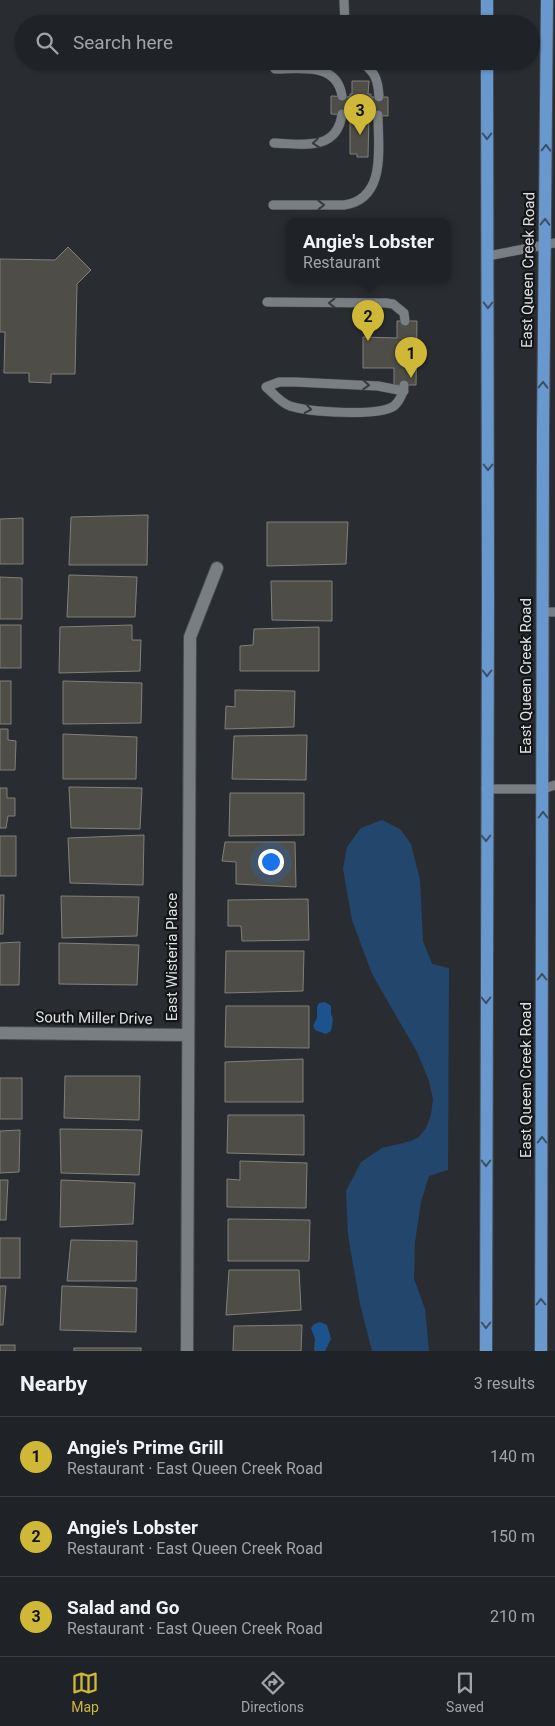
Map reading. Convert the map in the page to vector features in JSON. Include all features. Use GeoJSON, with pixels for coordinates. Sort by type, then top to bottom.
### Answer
{"type":"FeatureCollection","features":[{"type":"Feature","properties":{"kind":"main road"},"geometry":{"type":"LineString","coordinates":[[487,0],[487,15]]}},
{"type":"Feature","properties":{"kind":"main road","name":"East Queen Creek Road"},"geometry":{"type":"LineString","coordinates":[[541,1351],[551,789],[542,612],[550,243],[547,0]]}},
{"type":"Feature","properties":{"kind":"main road"},"geometry":{"type":"LineString","coordinates":[[486,1351],[487,70]]}},
{"type":"Feature","properties":{"kind":"street","name":"East Wisteria Place"},"geometry":{"type":"LineString","coordinates":[[187,1351],[190,637],[217,568]]}},
{"type":"Feature","properties":{"kind":"street","name":"South Miller Drive"},"geometry":{"type":"LineString","coordinates":[[0,1033],[188,1035]]}},
{"type":"Feature","properties":{"kind":"lane"},"geometry":{"type":"LineString","coordinates":[[344,1],[344,15]]}},
{"type":"Feature","properties":{"kind":"lane"},"geometry":{"type":"LineString","coordinates":[[316,70],[326,72],[333,77],[338,83],[342,96]]}},
{"type":"Feature","properties":{"kind":"lane"},"geometry":{"type":"LineString","coordinates":[[371,70],[377,78],[379,97]]}},
{"type":"Feature","properties":{"kind":"lane"},"geometry":{"type":"LineString","coordinates":[[274,144],[323,143],[335,134],[342,114]]}},
{"type":"Feature","properties":{"kind":"lane"},"geometry":{"type":"LineString","coordinates":[[273,205],[344,205],[353,204],[361,199],[374,184],[377,175],[378,115]]}},
{"type":"Feature","properties":{"kind":"lane"},"geometry":{"type":"LineString","coordinates":[[488,256],[550,243]]}},
{"type":"Feature","properties":{"kind":"lane"},"geometry":{"type":"LineString","coordinates":[[267,302],[386,303],[393,304],[404,314],[405,321]]}},
{"type":"Feature","properties":{"kind":"lane"},"geometry":{"type":"LineString","coordinates":[[279,382],[296,382],[404,388],[395,405],[378,412],[322,412],[289,406],[266,387],[279,382]]}},
{"type":"Feature","properties":{"kind":"lane"},"geometry":{"type":"LineString","coordinates":[[542,612],[555,612]]}},
{"type":"Feature","properties":{"kind":"lane"},"geometry":{"type":"LineString","coordinates":[[486,789],[551,789]]}},
{"type":"Feature","properties":{"kind":"shaded area"},"geometry":{"type":"Polygon","coordinates":[[[382,820],[400,829],[411,844],[420,880],[423,941],[432,964],[449,968],[448,1170],[429,1176],[421,1202],[415,1242],[414,1279],[425,1309],[429,1351],[372,1351],[360,1304],[348,1235],[346,1191],[361,1162],[382,1148],[411,1141],[419,1137],[426,1128],[431,1115],[433,1099],[429,1081],[417,1052],[372,974],[352,920],[343,869],[347,847],[361,828],[382,820]]]}},
{"type":"Feature","properties":{"kind":"shaded area"},"geometry":{"type":"Polygon","coordinates":[[[325,1002],[331,1006],[333,1019],[331,1031],[326,1034],[315,1030],[313,1026],[317,1018],[319,1003],[325,1002]]]}},
{"type":"Feature","properties":{"kind":"shaded area"},"geometry":{"type":"Polygon","coordinates":[[[320,1322],[327,1325],[331,1339],[325,1351],[315,1351],[315,1339],[311,1328],[314,1324],[320,1322]]]}},
{"type":"Feature","properties":{"kind":"building"},"geometry":{"type":"Polygon","coordinates":[[[352,81],[369,81],[368,94],[371,94],[371,97],[388,97],[388,116],[369,115],[368,157],[357,157],[357,154],[350,154],[350,115],[331,114],[331,96],[350,97],[350,94],[352,94],[352,81]]]}},
{"type":"Feature","properties":{"kind":"building"},"geometry":{"type":"Polygon","coordinates":[[[68,247],[91,270],[77,284],[75,374],[51,374],[51,383],[29,382],[29,373],[4,373],[5,332],[0,332],[0,259],[55,260],[68,247]]]}},
{"type":"Feature","properties":{"kind":"building"},"geometry":{"type":"Polygon","coordinates":[[[397,321],[417,321],[416,385],[394,385],[394,368],[363,368],[363,337],[397,338],[397,321]]]}},
{"type":"Feature","properties":{"kind":"building"},"geometry":{"type":"Polygon","coordinates":[[[148,515],[147,565],[69,565],[71,517],[148,515]]]}},
{"type":"Feature","properties":{"kind":"building"},"geometry":{"type":"Polygon","coordinates":[[[23,518],[23,564],[0,564],[0,519],[23,518]]]}},
{"type":"Feature","properties":{"kind":"building"},"geometry":{"type":"Polygon","coordinates":[[[267,522],[348,522],[346,564],[267,566],[267,522]]]}},
{"type":"Feature","properties":{"kind":"building"},"geometry":{"type":"Polygon","coordinates":[[[69,575],[137,577],[135,617],[67,617],[69,575]]]}},
{"type":"Feature","properties":{"kind":"building"},"geometry":{"type":"Polygon","coordinates":[[[0,577],[22,578],[22,619],[0,619],[0,577]]]}},
{"type":"Feature","properties":{"kind":"building"},"geometry":{"type":"Polygon","coordinates":[[[271,581],[332,581],[332,621],[272,620],[271,581]]]}},
{"type":"Feature","properties":{"kind":"building"},"geometry":{"type":"Polygon","coordinates":[[[0,625],[21,625],[21,668],[0,668],[0,625]]]}},
{"type":"Feature","properties":{"kind":"building"},"geometry":{"type":"Polygon","coordinates":[[[132,625],[132,640],[141,640],[140,671],[59,673],[60,627],[132,625]]]}},
{"type":"Feature","properties":{"kind":"building"},"geometry":{"type":"Polygon","coordinates":[[[319,627],[319,671],[240,671],[240,646],[253,645],[254,629],[319,627]]]}},
{"type":"Feature","properties":{"kind":"building"},"geometry":{"type":"Polygon","coordinates":[[[0,681],[11,681],[11,724],[0,724],[0,681]]]}},
{"type":"Feature","properties":{"kind":"building"},"geometry":{"type":"Polygon","coordinates":[[[63,681],[142,683],[141,723],[63,724],[63,681]]]}},
{"type":"Feature","properties":{"kind":"building"},"geometry":{"type":"Polygon","coordinates":[[[235,690],[295,691],[294,727],[225,729],[226,706],[235,707],[235,690]]]}},
{"type":"Feature","properties":{"kind":"building"},"geometry":{"type":"Polygon","coordinates":[[[0,729],[8,729],[8,740],[16,741],[15,770],[0,770],[0,729]]]}},
{"type":"Feature","properties":{"kind":"building"},"geometry":{"type":"Polygon","coordinates":[[[63,734],[137,737],[136,779],[63,779],[63,734]]]}},
{"type":"Feature","properties":{"kind":"building"},"geometry":{"type":"Polygon","coordinates":[[[307,735],[306,780],[232,779],[234,736],[307,735]]]}},
{"type":"Feature","properties":{"kind":"building"},"geometry":{"type":"Polygon","coordinates":[[[69,787],[142,788],[140,829],[71,828],[69,787]]]}},
{"type":"Feature","properties":{"kind":"building"},"geometry":{"type":"Polygon","coordinates":[[[0,788],[7,788],[7,798],[15,798],[15,816],[8,816],[6,828],[0,828],[0,788]]]}},
{"type":"Feature","properties":{"kind":"building"},"geometry":{"type":"Polygon","coordinates":[[[230,793],[304,793],[304,835],[229,836],[230,793]]]}},
{"type":"Feature","properties":{"kind":"building"},"geometry":{"type":"Polygon","coordinates":[[[144,835],[143,885],[70,883],[68,838],[144,835]]]}},
{"type":"Feature","properties":{"kind":"building"},"geometry":{"type":"Polygon","coordinates":[[[0,836],[16,836],[16,876],[0,876],[0,836]]]}},
{"type":"Feature","properties":{"kind":"building"},"geometry":{"type":"Polygon","coordinates":[[[225,842],[295,842],[296,887],[236,884],[236,862],[222,861],[225,842]]]}},
{"type":"Feature","properties":{"kind":"building"},"geometry":{"type":"Polygon","coordinates":[[[0,895],[4,895],[3,934],[0,934],[0,895]]]}},
{"type":"Feature","properties":{"kind":"building"},"geometry":{"type":"Polygon","coordinates":[[[61,896],[139,897],[137,936],[62,938],[61,896]]]}},
{"type":"Feature","properties":{"kind":"building"},"geometry":{"type":"Polygon","coordinates":[[[308,899],[309,940],[242,941],[241,926],[228,926],[228,900],[308,899]]]}},
{"type":"Feature","properties":{"kind":"building"},"geometry":{"type":"Polygon","coordinates":[[[20,942],[19,985],[0,985],[0,943],[20,942]]]}},
{"type":"Feature","properties":{"kind":"building"},"geometry":{"type":"Polygon","coordinates":[[[59,943],[139,945],[137,985],[59,984],[59,943]]]}},
{"type":"Feature","properties":{"kind":"building"},"geometry":{"type":"Polygon","coordinates":[[[226,951],[304,951],[303,991],[225,993],[226,951]]]}},
{"type":"Feature","properties":{"kind":"building"},"geometry":{"type":"Polygon","coordinates":[[[226,1006],[309,1006],[309,1048],[225,1047],[226,1006]]]}},
{"type":"Feature","properties":{"kind":"building"},"geometry":{"type":"Polygon","coordinates":[[[303,1059],[303,1102],[225,1102],[225,1062],[303,1059]]]}},
{"type":"Feature","properties":{"kind":"building"},"geometry":{"type":"Polygon","coordinates":[[[65,1076],[140,1076],[139,1120],[64,1118],[65,1076]]]}},
{"type":"Feature","properties":{"kind":"building"},"geometry":{"type":"Polygon","coordinates":[[[0,1078],[22,1078],[22,1119],[0,1119],[0,1078]]]}},
{"type":"Feature","properties":{"kind":"building"},"geometry":{"type":"Polygon","coordinates":[[[228,1115],[304,1115],[304,1155],[227,1153],[228,1115]]]}},
{"type":"Feature","properties":{"kind":"building"},"geometry":{"type":"Polygon","coordinates":[[[60,1129],[142,1130],[139,1175],[61,1173],[60,1129]]]}},
{"type":"Feature","properties":{"kind":"building"},"geometry":{"type":"Polygon","coordinates":[[[20,1130],[19,1172],[0,1173],[0,1131],[20,1130]]]}},
{"type":"Feature","properties":{"kind":"building"},"geometry":{"type":"Polygon","coordinates":[[[240,1161],[307,1163],[306,1208],[227,1207],[227,1179],[240,1180],[240,1161]]]}},
{"type":"Feature","properties":{"kind":"building"},"geometry":{"type":"Polygon","coordinates":[[[0,1180],[8,1180],[6,1220],[0,1220],[0,1180]]]}},
{"type":"Feature","properties":{"kind":"building"},"geometry":{"type":"Polygon","coordinates":[[[61,1180],[135,1183],[133,1224],[60,1227],[61,1180]]]}},
{"type":"Feature","properties":{"kind":"building"},"geometry":{"type":"Polygon","coordinates":[[[228,1219],[310,1220],[309,1261],[228,1261],[228,1219]]]}},
{"type":"Feature","properties":{"kind":"building"},"geometry":{"type":"Polygon","coordinates":[[[0,1238],[20,1238],[20,1278],[0,1278],[0,1238]]]}},
{"type":"Feature","properties":{"kind":"building"},"geometry":{"type":"Polygon","coordinates":[[[71,1240],[137,1241],[136,1281],[67,1281],[71,1240]]]}},
{"type":"Feature","properties":{"kind":"building"},"geometry":{"type":"Polygon","coordinates":[[[229,1270],[299,1270],[301,1310],[226,1315],[229,1270]]]}},
{"type":"Feature","properties":{"kind":"building"},"geometry":{"type":"Polygon","coordinates":[[[0,1286],[6,1286],[3,1325],[0,1325],[0,1286]]]}},
{"type":"Feature","properties":{"kind":"building"},"geometry":{"type":"Polygon","coordinates":[[[62,1286],[137,1288],[136,1332],[60,1330],[62,1286]]]}},
{"type":"Feature","properties":{"kind":"building"},"geometry":{"type":"Polygon","coordinates":[[[302,1325],[301,1351],[233,1351],[234,1326],[302,1325]]]}},
{"type":"Feature","properties":{"kind":"building"},"geometry":{"type":"Polygon","coordinates":[[[0,1345],[15,1345],[15,1351],[0,1351],[0,1345]]]}},
{"type":"Feature","properties":{"kind":"building"},"geometry":{"type":"Polygon","coordinates":[[[74,1348],[141,1348],[141,1351],[74,1351],[74,1348]]]}},
{"type":"Feature","properties":{"kind":"place","name":"Salad and Go"},"geometry":{"type":"Point","coordinates":[360,135]}},
{"type":"Feature","properties":{"kind":"place","name":"Angie's Lobster"},"geometry":{"type":"Point","coordinates":[368,341]}},
{"type":"Feature","properties":{"kind":"place","name":"Angie's Prime Grill"},"geometry":{"type":"Point","coordinates":[411,378]}}]}
